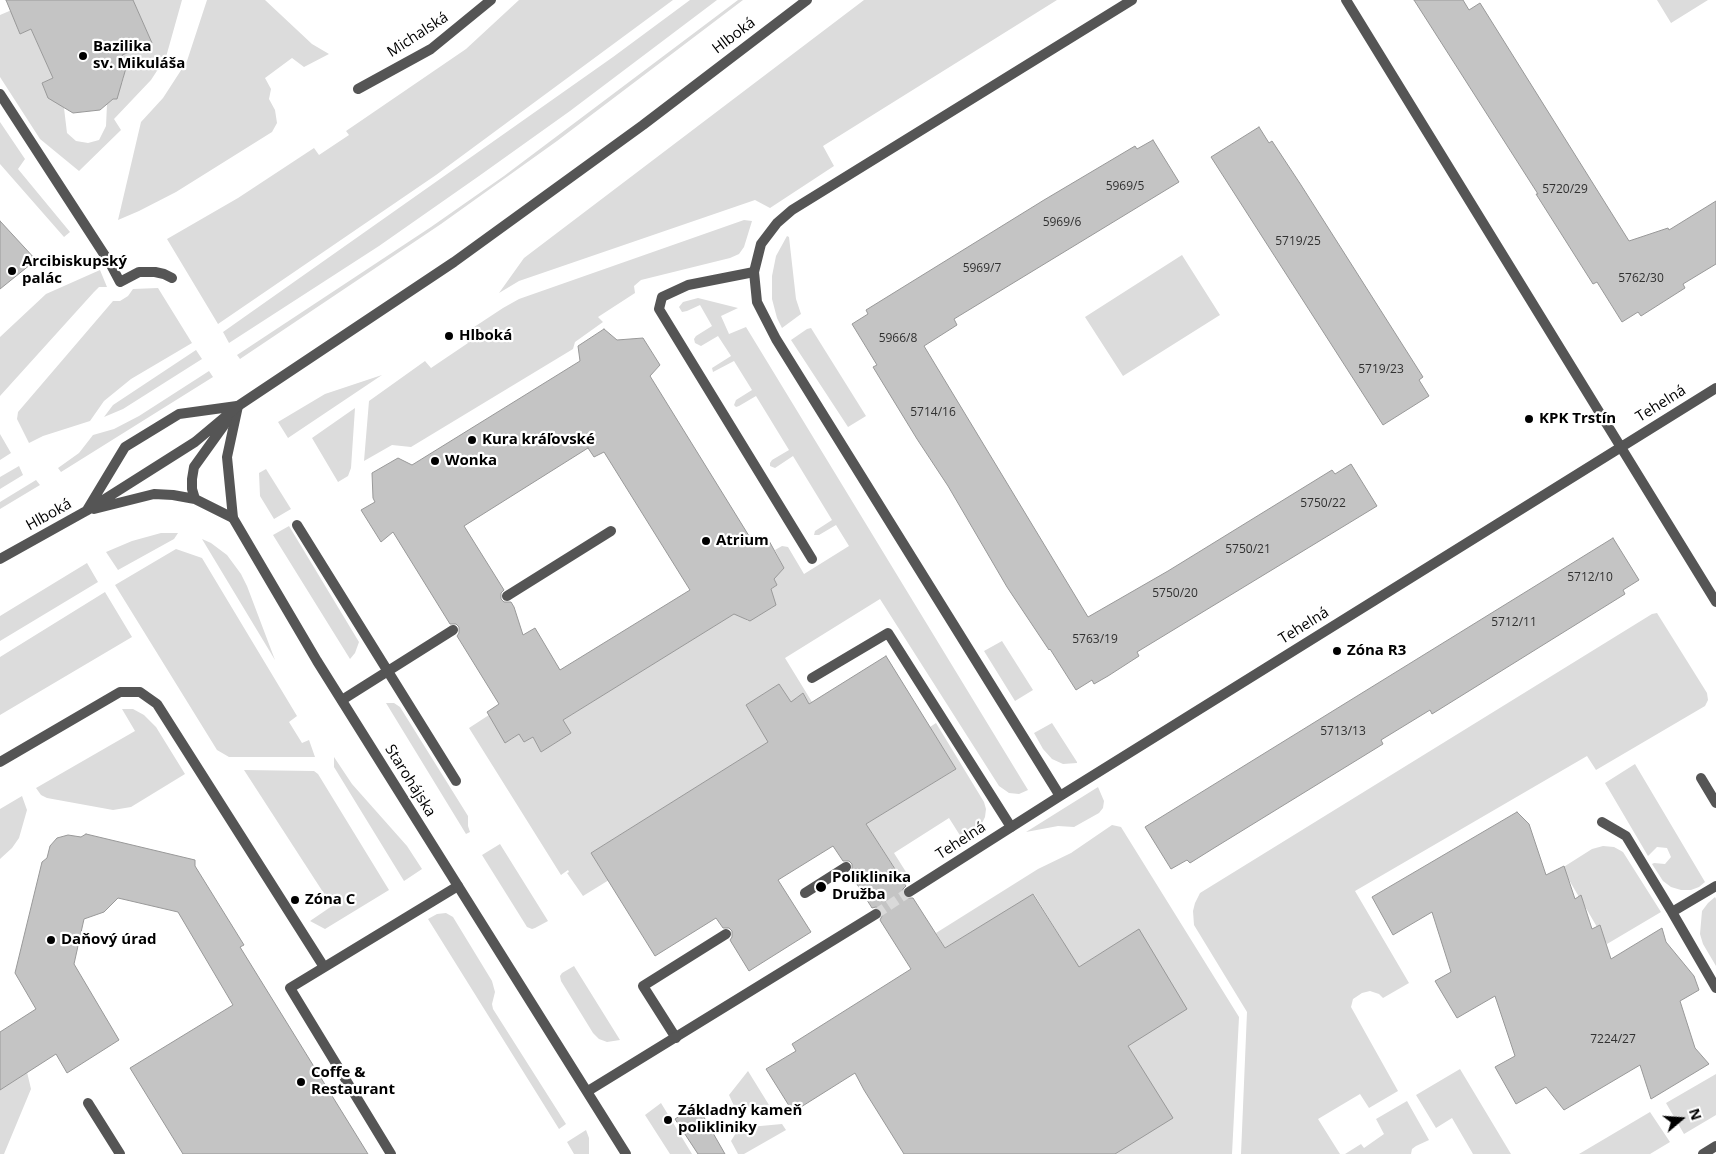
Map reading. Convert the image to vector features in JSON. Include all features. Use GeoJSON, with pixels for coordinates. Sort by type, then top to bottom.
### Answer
{"type":"FeatureCollection","features":[{"type":"Feature","properties":{"kind":"street","name":"Michalská"},"geometry":{"type":"LineString","coordinates":[[358,89],[431,48],[491,0]]}},
{"type":"Feature","properties":{"kind":"street","name":"Hlboká"},"geometry":{"type":"LineString","coordinates":[[0,559],[86,512],[195,442],[238,406],[454,262],[643,125],[807,0]]}},
{"type":"Feature","properties":{"kind":"street"},"geometry":{"type":"LineString","coordinates":[[1060,796],[776,339],[757,302],[754,272],[761,244],[777,223],[792,210],[1132,0]]}},
{"type":"Feature","properties":{"kind":"street"},"geometry":{"type":"LineString","coordinates":[[1346,0],[1716,602]]}},
{"type":"Feature","properties":{"kind":"street"},"geometry":{"type":"LineString","coordinates":[[0,94],[111,265],[120,282],[139,272],[155,272],[172,278]]}},
{"type":"Feature","properties":{"kind":"street"},"geometry":{"type":"LineString","coordinates":[[754,272],[688,284],[662,297],[659,310],[812,559]]}},
{"type":"Feature","properties":{"kind":"street","name":"Tehelná"},"geometry":{"type":"LineString","coordinates":[[909,892],[1716,388]]}},
{"type":"Feature","properties":{"kind":"street","name":"Hlboká"},"geometry":{"type":"LineString","coordinates":[[195,499],[192,490],[194,467],[238,406]]}},
{"type":"Feature","properties":{"kind":"street","name":"Hlboká"},"geometry":{"type":"LineString","coordinates":[[86,512],[125,447],[179,414],[238,406]]}},
{"type":"Feature","properties":{"kind":"street","name":"Starohájska"},"geometry":{"type":"LineString","coordinates":[[238,406],[227,457],[233,518],[342,700],[626,1154]]}},
{"type":"Feature","properties":{"kind":"street","name":"Hlboká"},"geometry":{"type":"LineString","coordinates":[[86,512],[154,494],[195,499],[233,518]]}},
{"type":"Feature","properties":{"kind":"street"},"geometry":{"type":"LineString","coordinates":[[297,524],[456,780]]}},
{"type":"Feature","properties":{"kind":"street"},"geometry":{"type":"LineString","coordinates":[[507,596],[610,531]]}},
{"type":"Feature","properties":{"kind":"street"},"geometry":{"type":"LineString","coordinates":[[342,700],[453,630]]}},
{"type":"Feature","properties":{"kind":"street"},"geometry":{"type":"LineString","coordinates":[[812,678],[888,633],[1011,827]]}},
{"type":"Feature","properties":{"kind":"street"},"geometry":{"type":"LineString","coordinates":[[0,762],[120,692],[140,692],[157,704],[324,967]]}},
{"type":"Feature","properties":{"kind":"street"},"geometry":{"type":"LineString","coordinates":[[1700,778],[1716,803]]}},
{"type":"Feature","properties":{"kind":"street"},"geometry":{"type":"LineString","coordinates":[[1602,822],[1626,836],[1716,988]]}},
{"type":"Feature","properties":{"kind":"street"},"geometry":{"type":"LineString","coordinates":[[805,893],[846,867]]}},
{"type":"Feature","properties":{"kind":"street"},"geometry":{"type":"LineString","coordinates":[[392,1154],[290,988],[458,886]]}},
{"type":"Feature","properties":{"kind":"street"},"geometry":{"type":"LineString","coordinates":[[1672,912],[1716,886]]}},
{"type":"Feature","properties":{"kind":"street"},"geometry":{"type":"LineString","coordinates":[[588,1091],[876,914]]}},
{"type":"Feature","properties":{"kind":"street"},"geometry":{"type":"LineString","coordinates":[[676,1038],[643,986],[726,934]]}},
{"type":"Feature","properties":{"kind":"street"},"geometry":{"type":"LineString","coordinates":[[88,1102],[120,1154]]}},
{"type":"Feature","properties":{"kind":"street"},"geometry":{"type":"LineString","coordinates":[[1703,1154],[1716,1146]]}},
{"type":"Feature","properties":{"kind":"shaded area"},"geometry":{"type":"Polygon","coordinates":[[[133,0],[182,0],[166,57],[151,80],[114,119],[121,130],[79,171],[40,139],[0,77],[0,15],[21,6],[17,27],[20,34],[31,29],[53,78],[42,83],[45,90],[64,108],[67,133],[76,141],[88,143],[99,140],[106,126],[107,104],[113,99],[110,81],[122,83],[124,76],[122,55],[152,43],[133,0]]]}},
{"type":"Feature","properties":{"kind":"shaded area"},"geometry":{"type":"Polygon","coordinates":[[[207,0],[265,0],[312,44],[329,54],[304,67],[292,58],[265,78],[271,89],[269,99],[275,110],[277,123],[272,132],[176,192],[118,220],[141,122],[163,98],[187,61],[207,0]]]}},
{"type":"Feature","properties":{"kind":"shaded area"},"geometry":{"type":"Polygon","coordinates":[[[519,0],[673,0],[436,175],[218,324],[167,239],[238,198],[314,148],[319,155],[349,135],[346,131],[466,49],[519,0]]]}},
{"type":"Feature","properties":{"kind":"shaded area"},"geometry":{"type":"Polygon","coordinates":[[[690,0],[717,0],[570,111],[479,176],[379,246],[229,343],[223,332],[613,57],[690,0]]]}},
{"type":"Feature","properties":{"kind":"shaded area"},"geometry":{"type":"Polygon","coordinates":[[[738,0],[743,0],[557,141],[441,224],[240,359],[237,355],[431,227],[504,176],[738,0]]]}},
{"type":"Feature","properties":{"kind":"shaded area"},"geometry":{"type":"Polygon","coordinates":[[[864,0],[1057,0],[823,146],[834,166],[770,208],[755,200],[519,281],[499,293],[524,258],[864,0]]]}},
{"type":"Feature","properties":{"kind":"shaded area"},"geometry":{"type":"Polygon","coordinates":[[[1657,0],[1708,0],[1671,23],[1657,0]]]}},
{"type":"Feature","properties":{"kind":"shaded area"},"geometry":{"type":"Polygon","coordinates":[[[0,122],[25,159],[18,169],[70,232],[64,237],[0,164],[0,122]]]}},
{"type":"Feature","properties":{"kind":"shaded area"},"geometry":{"type":"Polygon","coordinates":[[[744,220],[752,221],[744,247],[739,254],[730,258],[641,280],[634,286],[635,293],[598,317],[603,322],[575,342],[573,349],[411,447],[392,445],[364,461],[369,401],[425,361],[431,368],[468,343],[462,335],[503,308],[519,299],[744,220]]]}},
{"type":"Feature","properties":{"kind":"shaded area"},"geometry":{"type":"Polygon","coordinates":[[[787,236],[789,237],[796,299],[801,314],[782,328],[772,299],[772,276],[776,256],[787,236]]]}},
{"type":"Feature","properties":{"kind":"shaded area"},"geometry":{"type":"Polygon","coordinates":[[[1182,255],[1220,315],[1123,376],[1085,317],[1182,255]]]}},
{"type":"Feature","properties":{"kind":"shaded area"},"geometry":{"type":"Polygon","coordinates":[[[100,270],[107,287],[99,287],[94,292],[0,396],[0,337],[46,294],[100,270]]]}},
{"type":"Feature","properties":{"kind":"shaded area"},"geometry":{"type":"Polygon","coordinates":[[[158,288],[192,343],[131,379],[104,401],[90,421],[43,436],[29,443],[17,419],[18,412],[113,301],[120,301],[128,296],[133,289],[158,288]]]}},
{"type":"Feature","properties":{"kind":"shaded area"},"geometry":{"type":"Polygon","coordinates":[[[698,298],[738,308],[721,316],[729,334],[746,327],[1028,790],[1019,794],[1009,793],[999,786],[880,599],[785,658],[812,702],[809,704],[803,693],[796,698],[803,708],[797,711],[779,684],[746,705],[770,741],[591,853],[609,880],[583,896],[567,873],[569,872],[568,870],[561,875],[469,728],[489,715],[506,741],[519,734],[524,742],[533,737],[541,752],[571,733],[563,720],[740,610],[748,621],[773,607],[769,591],[777,585],[772,577],[784,568],[775,550],[782,546],[788,547],[804,574],[849,546],[836,525],[819,535],[814,535],[815,531],[832,520],[793,456],[775,468],[770,466],[772,460],[789,450],[756,396],[739,406],[736,407],[734,405],[736,400],[752,390],[734,361],[713,372],[712,368],[731,356],[718,336],[701,346],[695,343],[694,339],[696,336],[712,326],[700,305],[682,312],[679,307],[683,302],[698,298]]]}},
{"type":"Feature","properties":{"kind":"shaded area"},"geometry":{"type":"Polygon","coordinates":[[[811,328],[866,416],[848,427],[791,340],[811,328]]]}},
{"type":"Feature","properties":{"kind":"shaded area"},"geometry":{"type":"Polygon","coordinates":[[[196,350],[202,359],[123,409],[104,417],[113,405],[196,350]]]}},
{"type":"Feature","properties":{"kind":"shaded area"},"geometry":{"type":"Polygon","coordinates":[[[209,371],[213,377],[61,472],[58,468],[79,453],[93,435],[114,429],[139,416],[209,371]]]}},
{"type":"Feature","properties":{"kind":"shaded area"},"geometry":{"type":"Polygon","coordinates":[[[382,375],[288,438],[278,422],[325,394],[382,375]]]}},
{"type":"Feature","properties":{"kind":"shaded area"},"geometry":{"type":"Polygon","coordinates":[[[355,408],[351,468],[348,476],[338,482],[312,438],[355,408]]]}},
{"type":"Feature","properties":{"kind":"shaded area"},"geometry":{"type":"Polygon","coordinates":[[[0,434],[11,453],[0,460],[0,434]]]}},
{"type":"Feature","properties":{"kind":"shaded area"},"geometry":{"type":"Polygon","coordinates":[[[19,466],[23,475],[0,489],[0,477],[19,466]]]}},
{"type":"Feature","properties":{"kind":"shaded area"},"geometry":{"type":"Polygon","coordinates":[[[266,469],[291,509],[274,519],[260,496],[259,473],[266,469]]]}},
{"type":"Feature","properties":{"kind":"shaded area"},"geometry":{"type":"Polygon","coordinates":[[[36,480],[40,485],[0,509],[0,502],[36,480]]]}},
{"type":"Feature","properties":{"kind":"shaded area"},"geometry":{"type":"Polygon","coordinates":[[[289,526],[359,642],[355,653],[350,659],[273,535],[289,526]]]}},
{"type":"Feature","properties":{"kind":"shaded area"},"geometry":{"type":"Polygon","coordinates":[[[161,533],[178,533],[174,539],[118,570],[106,552],[132,541],[161,533]]]}},
{"type":"Feature","properties":{"kind":"shaded area"},"geometry":{"type":"Polygon","coordinates":[[[202,539],[227,555],[241,574],[275,660],[202,539]]]}},
{"type":"Feature","properties":{"kind":"shaded area"},"geometry":{"type":"Polygon","coordinates":[[[176,549],[202,558],[297,716],[289,722],[302,743],[309,740],[315,757],[229,757],[217,750],[115,585],[176,549]]]}},
{"type":"Feature","properties":{"kind":"shaded area"},"geometry":{"type":"Polygon","coordinates":[[[87,563],[98,582],[0,641],[0,616],[87,563]]]}},
{"type":"Feature","properties":{"kind":"shaded area"},"geometry":{"type":"Polygon","coordinates":[[[105,592],[132,637],[0,715],[0,657],[105,592]]]}},
{"type":"Feature","properties":{"kind":"shaded area"},"geometry":{"type":"Polygon","coordinates":[[[1657,613],[1707,693],[1708,700],[1705,706],[1596,770],[1587,756],[1355,891],[1409,983],[1383,998],[1379,994],[1370,991],[1362,993],[1353,999],[1351,1007],[1398,1091],[1369,1108],[1360,1094],[1318,1119],[1340,1154],[1241,1154],[1247,1012],[1194,925],[1193,911],[1200,893],[1652,614],[1657,613]]]}},
{"type":"Feature","properties":{"kind":"shaded area"},"geometry":{"type":"Polygon","coordinates":[[[1002,641],[1033,690],[1015,701],[984,651],[1002,641]]]}},
{"type":"Feature","properties":{"kind":"shaded area"},"geometry":{"type":"Polygon","coordinates":[[[386,703],[394,703],[400,707],[468,816],[470,832],[466,834],[386,703]]]}},
{"type":"Feature","properties":{"kind":"shaded area"},"geometry":{"type":"Polygon","coordinates":[[[122,709],[133,709],[144,715],[156,727],[185,774],[131,807],[113,810],[47,798],[41,795],[36,788],[135,731],[122,709]]]}},
{"type":"Feature","properties":{"kind":"shaded area"},"geometry":{"type":"Polygon","coordinates":[[[936,723],[984,802],[986,809],[985,817],[978,827],[961,837],[949,818],[894,853],[906,872],[900,876],[866,824],[956,769],[930,727],[936,723]]]}},
{"type":"Feature","properties":{"kind":"shaded area"},"geometry":{"type":"Polygon","coordinates":[[[1052,723],[1077,763],[1063,764],[1052,759],[1043,749],[1034,733],[1052,723]]]}},
{"type":"Feature","properties":{"kind":"shaded area"},"geometry":{"type":"Polygon","coordinates":[[[334,757],[352,784],[407,846],[422,869],[404,881],[334,767],[334,757]]]}},
{"type":"Feature","properties":{"kind":"shaded area"},"geometry":{"type":"Polygon","coordinates":[[[1635,764],[1705,882],[1699,887],[1691,890],[1681,890],[1671,887],[1663,881],[1652,864],[1665,864],[1671,857],[1667,848],[1657,847],[1648,856],[1605,783],[1635,764]]]}},
{"type":"Feature","properties":{"kind":"shaded area"},"geometry":{"type":"Polygon","coordinates":[[[244,770],[314,771],[318,774],[389,890],[325,929],[310,921],[332,906],[244,770]]]}},
{"type":"Feature","properties":{"kind":"shaded area"},"geometry":{"type":"Polygon","coordinates":[[[1098,787],[1104,801],[1103,808],[1099,813],[1074,827],[1058,826],[1026,832],[1098,787]]]}},
{"type":"Feature","properties":{"kind":"shaded area"},"geometry":{"type":"Polygon","coordinates":[[[22,796],[27,810],[19,838],[12,848],[0,859],[0,809],[22,796]]]}},
{"type":"Feature","properties":{"kind":"shaded area"},"geometry":{"type":"Polygon","coordinates":[[[1112,825],[1121,827],[1239,1017],[1232,1154],[1115,1154],[1083,1106],[1139,930],[1020,1003],[1064,943],[1034,894],[945,948],[936,933],[1038,869],[1071,853],[1112,825]]]}},
{"type":"Feature","properties":{"kind":"shaded area"},"geometry":{"type":"Polygon","coordinates":[[[500,844],[548,921],[535,928],[527,927],[482,855],[500,844]]]}},
{"type":"Feature","properties":{"kind":"shaded area"},"geometry":{"type":"Polygon","coordinates":[[[1603,846],[1614,847],[1623,852],[1661,912],[1607,944],[1580,898],[1581,896],[1579,897],[1562,868],[1592,849],[1603,846]]]}},
{"type":"Feature","properties":{"kind":"shaded area"},"geometry":{"type":"Polygon","coordinates":[[[1715,897],[1716,966],[1703,944],[1700,934],[1702,911],[1715,897]]]}},
{"type":"Feature","properties":{"kind":"shaded area"},"geometry":{"type":"Polygon","coordinates":[[[446,913],[453,917],[492,981],[495,992],[492,1004],[493,1009],[566,1124],[559,1129],[428,919],[437,914],[446,913]]]}},
{"type":"Feature","properties":{"kind":"shaded area"},"geometry":{"type":"Polygon","coordinates":[[[574,966],[620,1040],[607,1042],[599,1039],[593,1033],[561,981],[560,976],[562,973],[574,966]]]}},
{"type":"Feature","properties":{"kind":"shaded area"},"geometry":{"type":"Polygon","coordinates":[[[1460,1069],[1511,1154],[1473,1154],[1452,1118],[1436,1128],[1416,1095],[1460,1069]]]}},
{"type":"Feature","properties":{"kind":"shaded area"},"geometry":{"type":"Polygon","coordinates":[[[748,1071],[769,1105],[735,1108],[729,1095],[748,1071]]]}},
{"type":"Feature","properties":{"kind":"shaded area"},"geometry":{"type":"Polygon","coordinates":[[[27,1072],[31,1089],[4,1154],[0,1154],[0,1090],[27,1072]]]}},
{"type":"Feature","properties":{"kind":"shaded area"},"geometry":{"type":"Polygon","coordinates":[[[1716,1074],[1716,1115],[1684,1134],[1666,1103],[1716,1074]]]}},
{"type":"Feature","properties":{"kind":"shaded area"},"geometry":{"type":"Polygon","coordinates":[[[1407,1101],[1429,1140],[1412,1149],[1411,1154],[1345,1154],[1361,1144],[1364,1148],[1384,1134],[1376,1119],[1407,1101]]]}},
{"type":"Feature","properties":{"kind":"shaded area"},"geometry":{"type":"Polygon","coordinates":[[[661,1103],[692,1154],[670,1154],[645,1115],[661,1103]]]}},
{"type":"Feature","properties":{"kind":"shaded area"},"geometry":{"type":"Polygon","coordinates":[[[1650,1112],[1670,1142],[1650,1154],[1579,1154],[1650,1112]]]}},
{"type":"Feature","properties":{"kind":"shaded area"},"geometry":{"type":"Polygon","coordinates":[[[782,1124],[786,1130],[744,1154],[738,1154],[731,1141],[739,1128],[782,1124]]]}},
{"type":"Feature","properties":{"kind":"shaded area"},"geometry":{"type":"Polygon","coordinates":[[[586,1130],[589,1138],[589,1154],[574,1154],[567,1142],[586,1130]]]}},
{"type":"Feature","properties":{"kind":"building","name":"Bazilika sv. Mikuláša"},"geometry":{"type":"Polygon","coordinates":[[[6,0],[133,0],[152,43],[122,55],[126,68],[117,99],[113,99],[100,110],[73,113],[48,98],[42,83],[53,78],[31,29],[20,34],[6,0]]]}},
{"type":"Feature","properties":{"kind":"building"},"geometry":{"type":"Polygon","coordinates":[[[1414,0],[1463,0],[1469,10],[1480,3],[1629,241],[1668,228],[1669,230],[1716,201],[1716,264],[1683,284],[1685,288],[1641,316],[1638,312],[1622,322],[1597,282],[1593,284],[1414,0]]]}},
{"type":"Feature","properties":{"kind":"building"},"geometry":{"type":"Polygon","coordinates":[[[1259,127],[1269,143],[1272,141],[1301,185],[1423,377],[1419,380],[1429,396],[1383,425],[1211,157],[1259,127]]]}},
{"type":"Feature","properties":{"kind":"building"},"geometry":{"type":"Polygon","coordinates":[[[1153,140],[1179,182],[954,319],[957,325],[924,346],[1088,617],[1168,571],[1332,470],[1335,474],[1351,464],[1377,506],[1137,652],[1139,656],[1108,676],[1094,684],[1092,680],[1076,690],[1007,587],[948,486],[873,367],[877,365],[852,324],[868,314],[866,310],[1044,200],[1135,146],[1137,149],[1153,140]]]}},
{"type":"Feature","properties":{"kind":"building","name":"Arcibiskupský palác"},"geometry":{"type":"Polygon","coordinates":[[[0,221],[36,260],[0,289],[0,221]]]}},
{"type":"Feature","properties":{"kind":"building","name":"Atrium"},"geometry":{"type":"Polygon","coordinates":[[[604,329],[617,340],[643,338],[660,365],[650,376],[754,544],[768,539],[784,568],[774,579],[777,585],[771,589],[776,605],[750,621],[734,614],[563,720],[571,733],[541,752],[533,737],[524,742],[519,734],[505,743],[487,712],[499,704],[457,636],[459,627],[456,624],[450,624],[393,532],[381,542],[361,510],[375,502],[373,498],[372,473],[398,458],[412,465],[580,361],[578,346],[604,329]],[[588,448],[464,526],[504,590],[501,593],[501,599],[504,602],[511,602],[514,607],[523,635],[535,628],[560,670],[690,590],[604,452],[594,457],[588,448]]]}},
{"type":"Feature","properties":{"kind":"building"},"geometry":{"type":"Polygon","coordinates":[[[1613,538],[1639,580],[1623,590],[1625,594],[1432,714],[1430,710],[1381,740],[1383,744],[1190,863],[1187,860],[1171,869],[1145,827],[1613,538]]]}},
{"type":"Feature","properties":{"kind":"building","name":"Poliklinika Družba"},"geometry":{"type":"Polygon","coordinates":[[[886,656],[956,769],[866,824],[906,886],[903,889],[903,895],[906,898],[913,898],[945,948],[1033,894],[1079,967],[1139,929],[1187,1009],[1128,1046],[1173,1118],[1115,1154],[904,1154],[855,1073],[793,1112],[766,1069],[796,1051],[792,1044],[911,969],[880,920],[883,914],[882,910],[876,907],[872,908],[850,873],[852,864],[849,861],[843,861],[833,846],[778,880],[811,932],[749,971],[730,940],[732,931],[729,928],[723,928],[716,918],[655,956],[591,853],[768,742],[746,705],[779,684],[791,702],[803,693],[809,704],[886,656]]]}},
{"type":"Feature","properties":{"kind":"building"},"geometry":{"type":"Polygon","coordinates":[[[1517,812],[1529,824],[1546,875],[1564,866],[1575,899],[1581,895],[1592,929],[1600,925],[1611,959],[1662,928],[1666,942],[1694,976],[1699,990],[1680,1001],[1695,1048],[1709,1064],[1651,1099],[1640,1065],[1564,1110],[1546,1087],[1516,1104],[1495,1067],[1515,1056],[1495,996],[1457,1018],[1435,981],[1451,972],[1432,912],[1393,935],[1372,897],[1517,812]]]}},
{"type":"Feature","properties":{"kind":"building"},"geometry":{"type":"Polygon","coordinates":[[[86,834],[195,860],[195,866],[244,945],[240,947],[368,1154],[183,1154],[130,1068],[233,1005],[178,912],[118,898],[104,912],[84,919],[74,964],[119,1040],[67,1073],[56,1054],[0,1090],[0,1032],[36,1009],[15,973],[42,862],[47,858],[50,846],[57,838],[68,835],[81,837],[86,834]]]}},
{"type":"Feature","properties":{"kind":"building"},"geometry":{"type":"Polygon","coordinates":[[[697,1105],[725,1154],[698,1154],[675,1119],[697,1105]]]}},
{"type":"Feature","properties":{"kind":"tunnel"},"geometry":{"type":"LineString","coordinates":[[876,914],[909,892]]}},
{"type":"Feature","properties":{"kind":"place","name":"Bazilika sv. Mikuláša"},"geometry":{"type":"Point","coordinates":[83,56]}},
{"type":"Feature","properties":{"kind":"place","name":"Arcibiskupský palác"},"geometry":{"type":"Point","coordinates":[12,271]}},
{"type":"Feature","properties":{"kind":"place","name":"Hlboká"},"geometry":{"type":"Point","coordinates":[449,336]}},
{"type":"Feature","properties":{"kind":"place","name":"KPK Trstín"},"geometry":{"type":"Point","coordinates":[1529,419]}},
{"type":"Feature","properties":{"kind":"place","name":"Kura kráľovské"},"geometry":{"type":"Point","coordinates":[472,440]}},
{"type":"Feature","properties":{"kind":"place","name":"Wonka"},"geometry":{"type":"Point","coordinates":[435,461]}},
{"type":"Feature","properties":{"kind":"place","name":"Atrium"},"geometry":{"type":"Point","coordinates":[706,541]}},
{"type":"Feature","properties":{"kind":"place","name":"Zóna R3"},"geometry":{"type":"Point","coordinates":[1337,651]}},
{"type":"Feature","properties":{"kind":"place","name":"Poliklinika Družba"},"geometry":{"type":"Point","coordinates":[821,887]}},
{"type":"Feature","properties":{"kind":"place","name":"Zóna C"},"geometry":{"type":"Point","coordinates":[295,900]}},
{"type":"Feature","properties":{"kind":"place","name":"Daňový úrad"},"geometry":{"type":"Point","coordinates":[51,940]}},
{"type":"Feature","properties":{"kind":"place","name":"Coffe & Restaurant"},"geometry":{"type":"Point","coordinates":[301,1082]}},
{"type":"Feature","properties":{"kind":"place","name":"Základný kameň polikliniky"},"geometry":{"type":"Point","coordinates":[668,1120]}}]}
